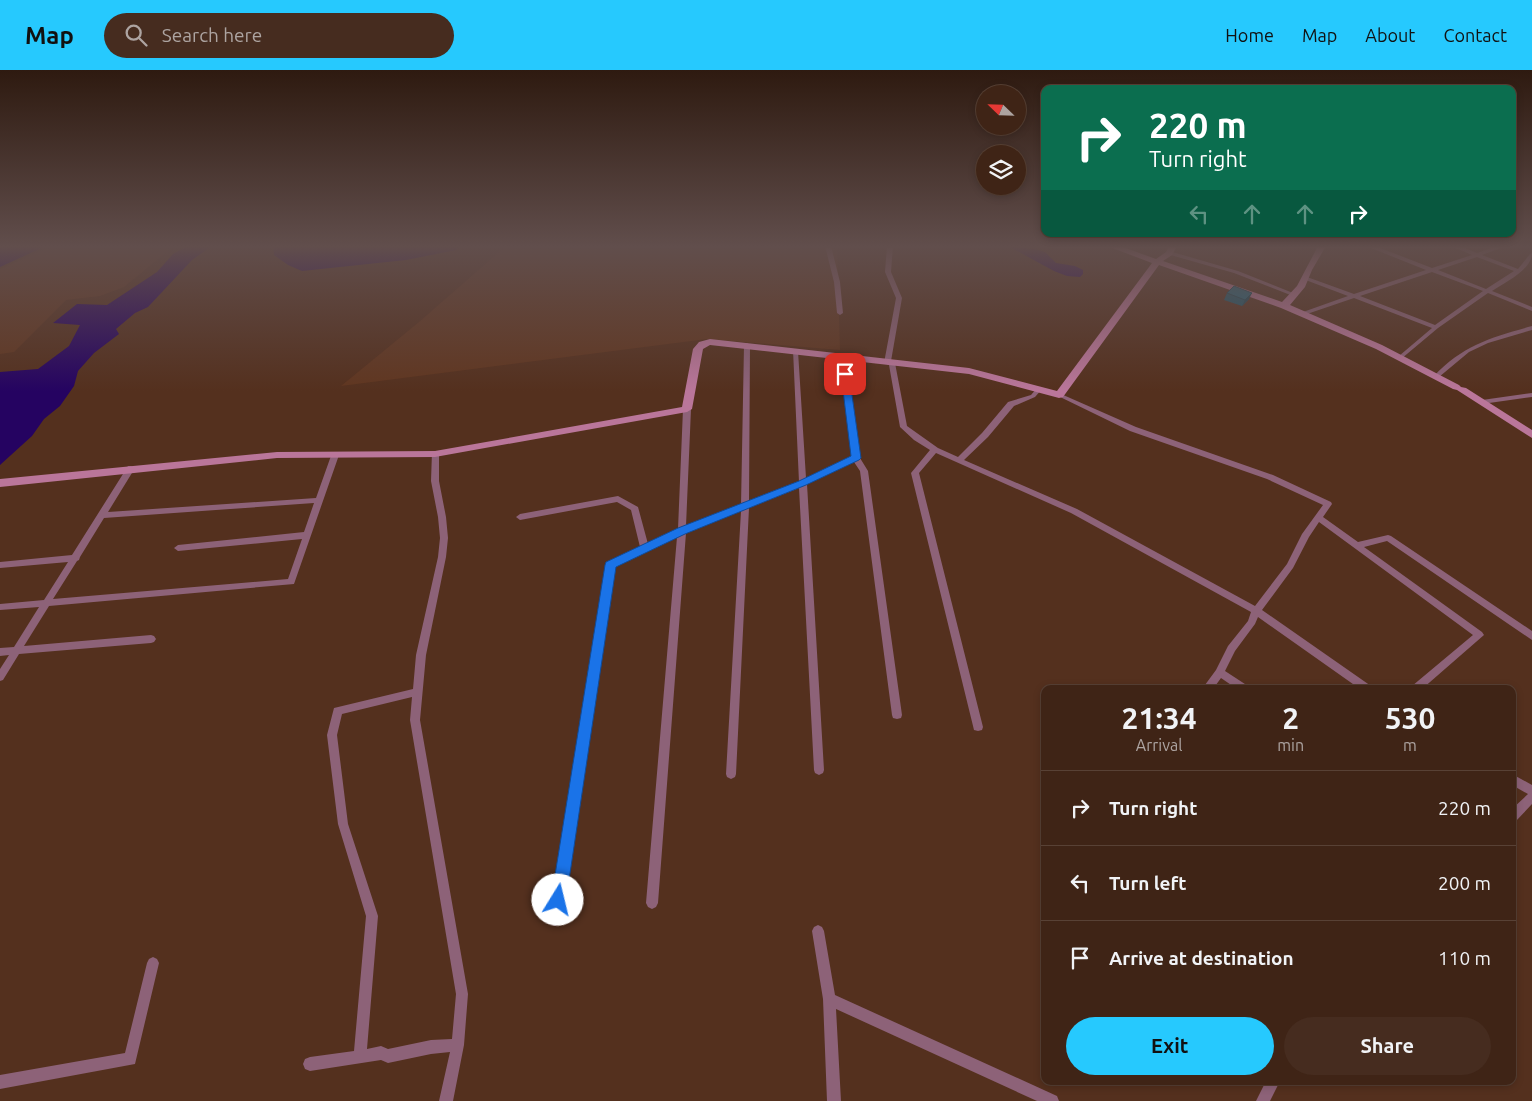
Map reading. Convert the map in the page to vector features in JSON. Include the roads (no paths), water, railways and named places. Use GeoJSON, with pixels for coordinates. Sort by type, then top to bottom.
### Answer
{"type":"FeatureCollection","features":[{"type":"Feature","properties":{"kind":"street"},"geometry":{"type":"LineString","coordinates":[[838,294],[840,313]]}},
{"type":"Feature","properties":{"kind":"street"},"geometry":{"type":"LineString","coordinates":[[898,294],[900,298],[889,363],[904,427],[916,438],[936,450],[1074,511],[1256,612],[1362,685]]}},
{"type":"Feature","properties":{"kind":"street"},"geometry":{"type":"LineString","coordinates":[[1059,396],[1133,294]]}},
{"type":"Feature","properties":{"kind":"street"},"geometry":{"type":"LineString","coordinates":[[1249,294],[1284,306],[1401,357],[1527,428],[1532,435]]}},
{"type":"Feature","properties":{"kind":"street"},"geometry":{"type":"LineString","coordinates":[[1401,357],[1436,328],[1483,294]]}},
{"type":"Feature","properties":{"kind":"street"},"geometry":{"type":"LineString","coordinates":[[1495,294],[1532,309]]}},
{"type":"Feature","properties":{"kind":"street"},"geometry":{"type":"LineString","coordinates":[[1284,306],[1295,295]]}},
{"type":"Feature","properties":{"kind":"street"},"geometry":{"type":"LineString","coordinates":[[1304,313],[1355,295],[1436,328]]}},
{"type":"Feature","properties":{"kind":"street"},"geometry":{"type":"LineString","coordinates":[[1437,376],[1467,351],[1486,342],[1532,328]]}},
{"type":"Feature","properties":{"kind":"street"},"geometry":{"type":"LineString","coordinates":[[652,903],[682,531],[687,409],[698,349],[702,344],[710,342],[747,345],[843,358],[969,371],[1059,396],[1133,429],[1270,477],[1328,504],[1305,536],[1290,566],[1231,649],[1220,672],[1210,685]]}},
{"type":"Feature","properties":{"kind":"street"},"geometry":{"type":"LineString","coordinates":[[732,774],[745,505],[747,345]]}},
{"type":"Feature","properties":{"kind":"street"},"geometry":{"type":"LineString","coordinates":[[796,352],[819,770]]}},
{"type":"Feature","properties":{"kind":"street"},"geometry":{"type":"LineString","coordinates":[[843,358],[856,458],[864,471],[896,715]]}},
{"type":"Feature","properties":{"kind":"street"},"geometry":{"type":"LineString","coordinates":[[960,460],[985,436],[1010,404],[1033,396],[1039,389]]}},
{"type":"Feature","properties":{"kind":"street"},"geometry":{"type":"LineString","coordinates":[[1482,402],[1532,395]]}},
{"type":"Feature","properties":{"kind":"street"},"geometry":{"type":"LineString","coordinates":[[0,483],[131,468],[276,455],[435,454],[687,409]]}},
{"type":"Feature","properties":{"kind":"street"},"geometry":{"type":"LineString","coordinates":[[936,450],[915,473],[978,727]]}},
{"type":"Feature","properties":{"kind":"street"},"geometry":{"type":"LineString","coordinates":[[435,454],[435,481],[444,538],[442,557],[421,655],[415,720],[462,994],[458,1045],[446,1101]]}},
{"type":"Feature","properties":{"kind":"street"},"geometry":{"type":"LineString","coordinates":[[0,607],[291,582],[335,455]]}},
{"type":"Feature","properties":{"kind":"street"},"geometry":{"type":"LineString","coordinates":[[555,920],[610,565],[682,531],[803,483],[856,458]]}},
{"type":"Feature","properties":{"kind":"street"},"geometry":{"type":"LineString","coordinates":[[0,677],[131,468]]}},
{"type":"Feature","properties":{"kind":"street"},"geometry":{"type":"LineString","coordinates":[[520,517],[618,499],[635,509],[645,549]]}},
{"type":"Feature","properties":{"kind":"street"},"geometry":{"type":"LineString","coordinates":[[102,515],[320,500]]}},
{"type":"Feature","properties":{"kind":"street"},"geometry":{"type":"LineString","coordinates":[[1319,518],[1479,635],[1420,685]]}},
{"type":"Feature","properties":{"kind":"street"},"geometry":{"type":"LineString","coordinates":[[178,548],[308,535]]}},
{"type":"Feature","properties":{"kind":"street"},"geometry":{"type":"LineString","coordinates":[[1356,546],[1388,538],[1532,636]]}},
{"type":"Feature","properties":{"kind":"street"},"geometry":{"type":"LineString","coordinates":[[0,565],[76,558]]}},
{"type":"Feature","properties":{"kind":"street"},"geometry":{"type":"LineString","coordinates":[[0,652],[151,639]]}},
{"type":"Feature","properties":{"kind":"street"},"geometry":{"type":"LineString","coordinates":[[1220,672],[1239,685]]}},
{"type":"Feature","properties":{"kind":"street"},"geometry":{"type":"LineString","coordinates":[[360,1056],[372,916],[343,824],[332,735],[338,711],[418,692]]}},
{"type":"Feature","properties":{"kind":"street"},"geometry":{"type":"LineString","coordinates":[[1516,781],[1532,791]]}},
{"type":"Feature","properties":{"kind":"street"},"geometry":{"type":"LineString","coordinates":[[1516,813],[1532,797]]}},
{"type":"Feature","properties":{"kind":"street"},"geometry":{"type":"LineString","coordinates":[[818,931],[829,999],[834,1101]]}},
{"type":"Feature","properties":{"kind":"street"},"geometry":{"type":"LineString","coordinates":[[0,1082],[130,1059],[153,964]]}},
{"type":"Feature","properties":{"kind":"street"},"geometry":{"type":"LineString","coordinates":[[829,999],[1052,1101]]}},
{"type":"Feature","properties":{"kind":"street"},"geometry":{"type":"LineString","coordinates":[[310,1064],[381,1053],[388,1056],[430,1047],[458,1045]]}},
{"type":"Feature","properties":{"kind":"street"},"geometry":{"type":"LineString","coordinates":[[1263,1101],[1271,1085]]}}]}
